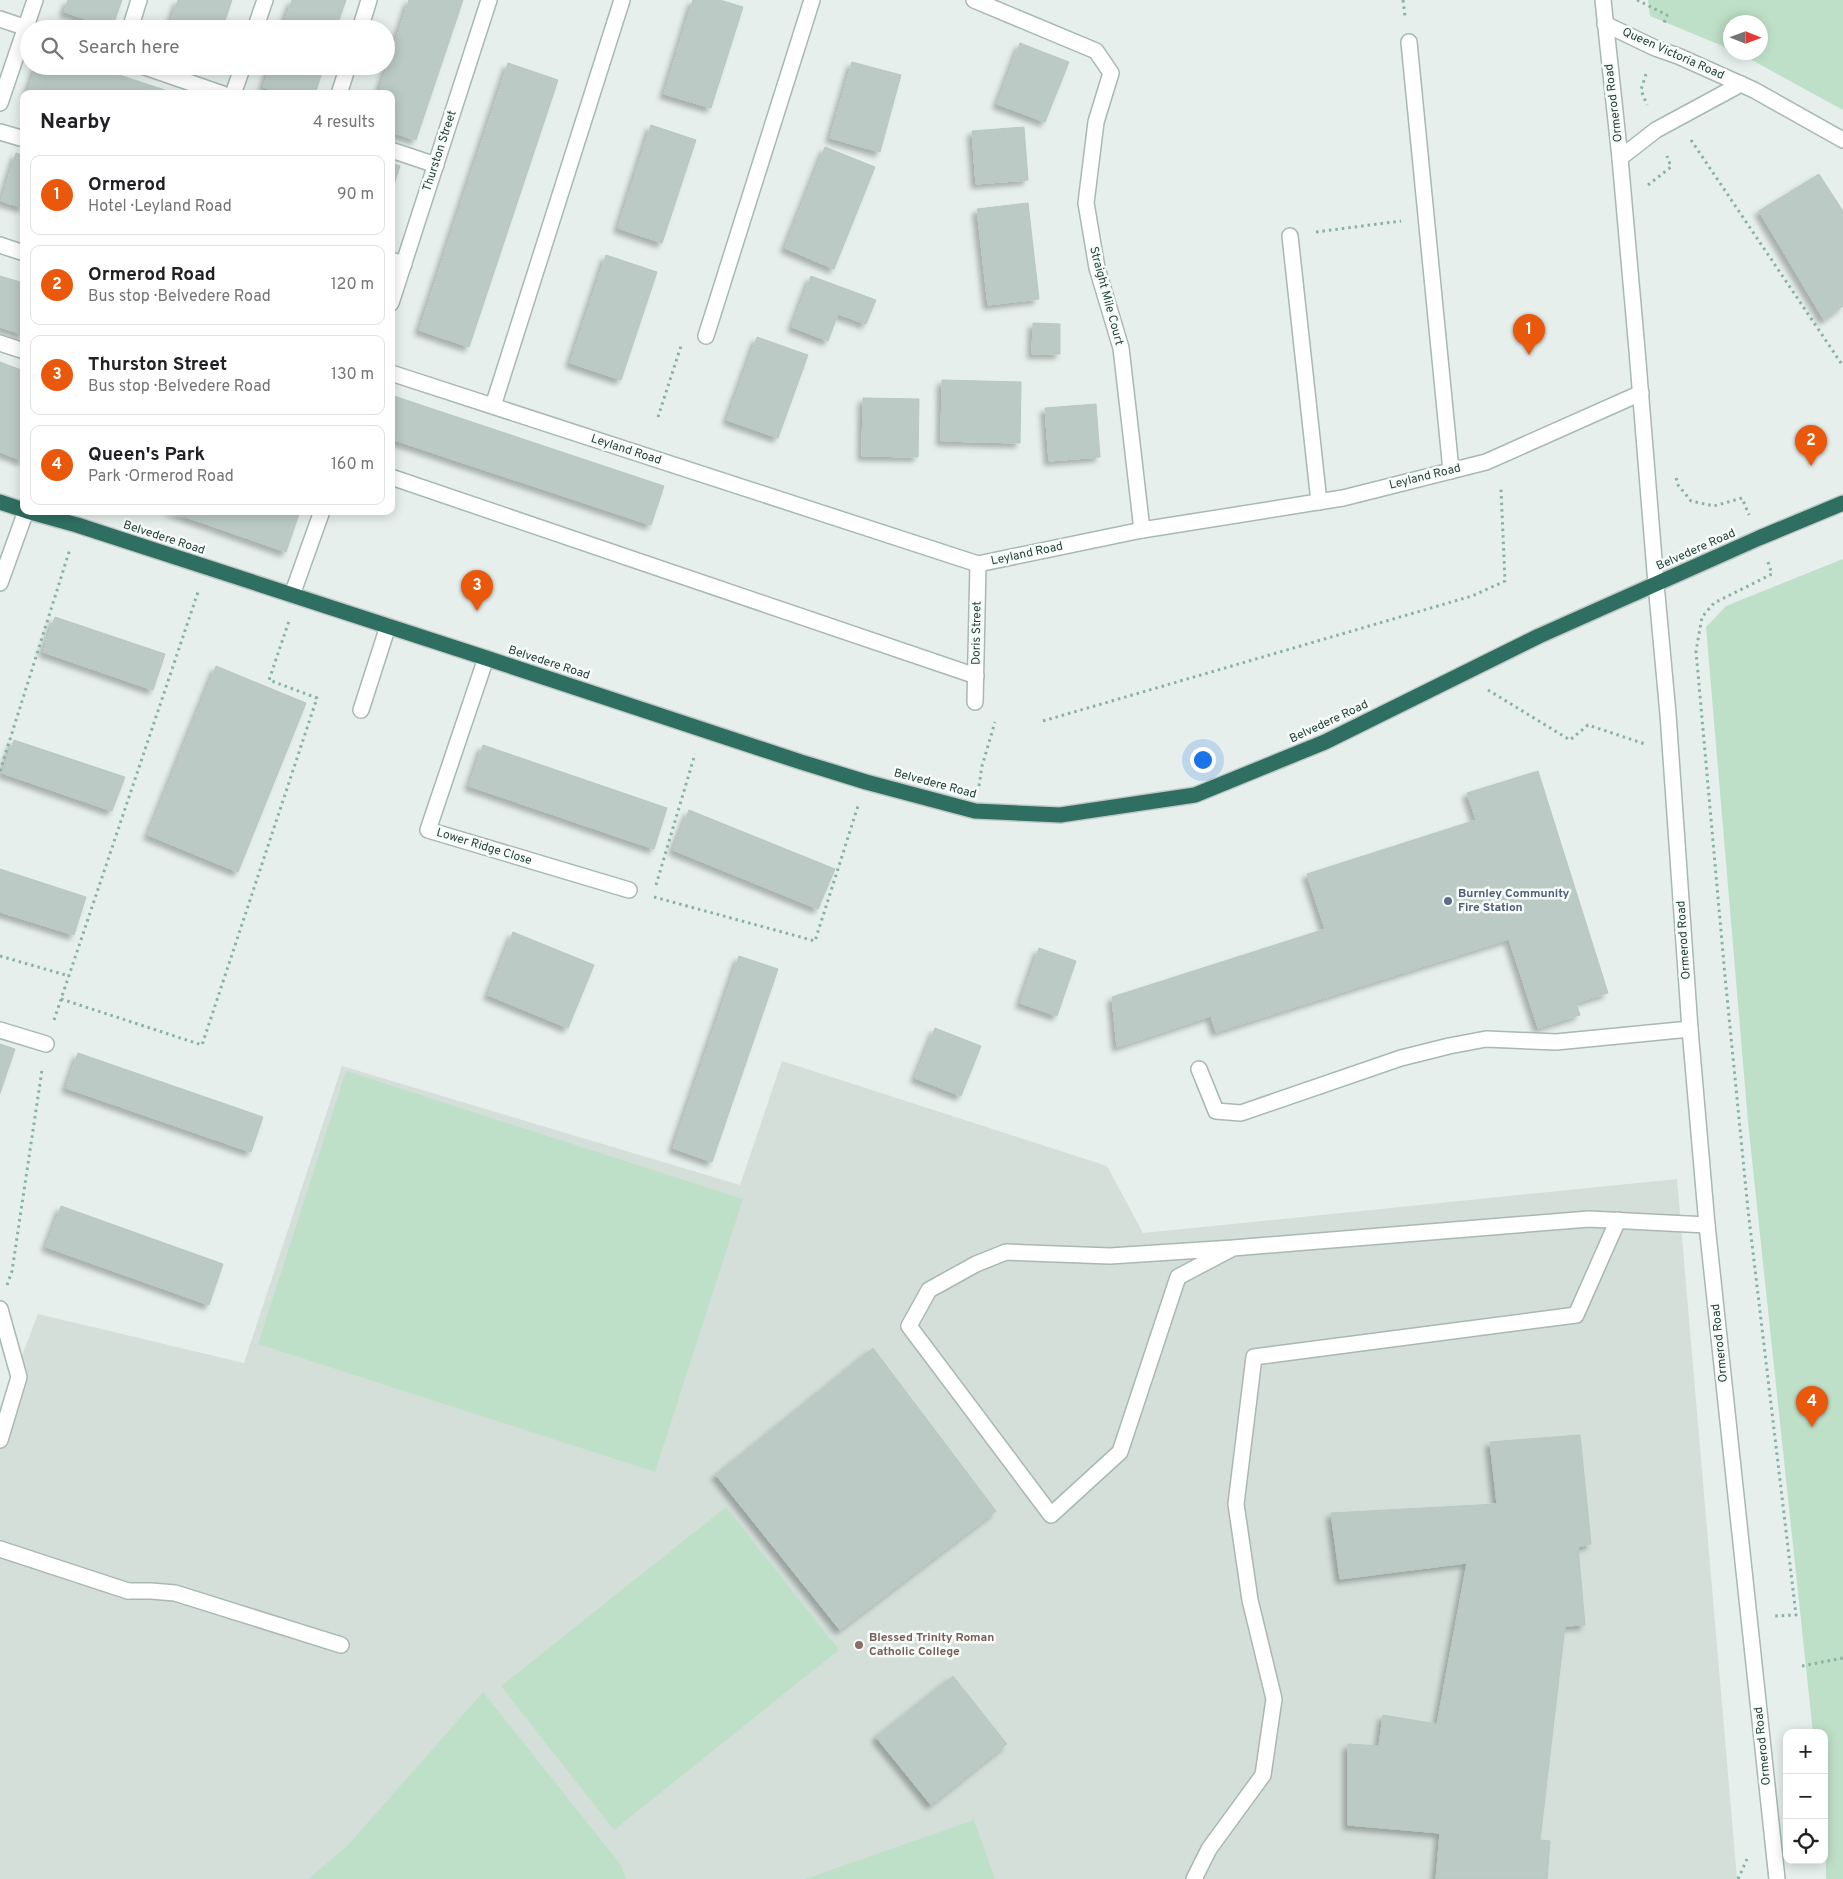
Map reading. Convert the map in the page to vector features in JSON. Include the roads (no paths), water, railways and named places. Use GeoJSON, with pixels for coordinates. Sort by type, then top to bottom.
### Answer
{"type":"FeatureCollection","features":[{"type":"Feature","properties":{"kind":"highway","name":"Belvedere Road"},"geometry":{"type":"LineString","coordinates":[[0,502],[20,509]]}},
{"type":"Feature","properties":{"kind":"highway","name":"Belvedere Road"},"geometry":{"type":"LineString","coordinates":[[41,515],[77,525],[866,782],[975,811],[1060,816],[1195,795],[1325,742],[1538,636],[1843,502]]}},
{"type":"Feature","properties":{"kind":"street"},"geometry":{"type":"LineString","coordinates":[[30,20],[35,0]]}},
{"type":"Feature","properties":{"kind":"street"},"geometry":{"type":"LineString","coordinates":[[133,20],[139,0]]}},
{"type":"Feature","properties":{"kind":"street"},"geometry":{"type":"LineString","coordinates":[[258,20],[265,0]]}},
{"type":"Feature","properties":{"kind":"street"},"geometry":{"type":"LineString","coordinates":[[363,20],[369,0]]}},
{"type":"Feature","properties":{"kind":"street","name":"Thurston Street"},"geometry":{"type":"LineString","coordinates":[[395,280],[398,262],[436,165],[489,0]]}},
{"type":"Feature","properties":{"kind":"street"},"geometry":{"type":"LineString","coordinates":[[493,406],[622,0]]}},
{"type":"Feature","properties":{"kind":"street"},"geometry":{"type":"LineString","coordinates":[[706,336],[812,0]]}},
{"type":"Feature","properties":{"kind":"street","name":"Straight Mile Court"},"geometry":{"type":"LineString","coordinates":[[974,0],[1096,51],[1111,72],[1096,122],[1086,203],[1097,268],[1120,348],[1142,530]]}},
{"type":"Feature","properties":{"kind":"street","name":"Ormerod Road"},"geometry":{"type":"LineString","coordinates":[[1603,0],[1620,158],[1641,393],[1707,1225],[1776,1879]]}},
{"type":"Feature","properties":{"kind":"street"},"geometry":{"type":"LineString","coordinates":[[0,19],[20,25]]}},
{"type":"Feature","properties":{"kind":"street","name":"Queen Victoria Road"},"geometry":{"type":"LineString","coordinates":[[1605,24],[1655,48],[1678,56],[1741,84],[1843,140]]}},
{"type":"Feature","properties":{"kind":"street"},"geometry":{"type":"LineString","coordinates":[[1409,42],[1451,471]]}},
{"type":"Feature","properties":{"kind":"street"},"geometry":{"type":"LineString","coordinates":[[0,102],[20,49]]}},
{"type":"Feature","properties":{"kind":"street"},"geometry":{"type":"LineString","coordinates":[[168,75],[212,90]]}},
{"type":"Feature","properties":{"kind":"street"},"geometry":{"type":"LineString","coordinates":[[234,90],[240,75]]}},
{"type":"Feature","properties":{"kind":"street"},"geometry":{"type":"LineString","coordinates":[[340,90],[345,75]]}},
{"type":"Feature","properties":{"kind":"street","name":"Queen Victoria Road"},"geometry":{"type":"LineString","coordinates":[[1620,158],[1656,130],[1741,84]]}},
{"type":"Feature","properties":{"kind":"street"},"geometry":{"type":"LineString","coordinates":[[0,132],[20,138]]}},
{"type":"Feature","properties":{"kind":"street"},"geometry":{"type":"LineString","coordinates":[[395,151],[436,165]]}},
{"type":"Feature","properties":{"kind":"street"},"geometry":{"type":"LineString","coordinates":[[1290,236],[1319,502]]}},
{"type":"Feature","properties":{"kind":"street"},"geometry":{"type":"LineString","coordinates":[[0,245],[20,252]]}},
{"type":"Feature","properties":{"kind":"street"},"geometry":{"type":"LineString","coordinates":[[0,343],[20,350]]}},
{"type":"Feature","properties":{"kind":"street","name":"Leyland Road"},"geometry":{"type":"LineString","coordinates":[[395,374],[978,564],[1142,530],[1343,498],[1486,462],[1641,393]]}},
{"type":"Feature","properties":{"kind":"street"},"geometry":{"type":"LineString","coordinates":[[395,478],[976,676]]}},
{"type":"Feature","properties":{"kind":"street"},"geometry":{"type":"LineString","coordinates":[[0,583],[25,515]]}},
{"type":"Feature","properties":{"kind":"street"},"geometry":{"type":"LineString","coordinates":[[295,596],[321,515]]}},
{"type":"Feature","properties":{"kind":"street","name":"Doris Street"},"geometry":{"type":"LineString","coordinates":[[975,702],[978,564]]}},
{"type":"Feature","properties":{"kind":"street"},"geometry":{"type":"LineString","coordinates":[[361,710],[388,626]]}},
{"type":"Feature","properties":{"kind":"street","name":"Lower Ridge Close"},"geometry":{"type":"LineString","coordinates":[[486,658],[428,830],[629,890]]}},
{"type":"Feature","properties":{"kind":"street"},"geometry":{"type":"LineString","coordinates":[[1198,1069],[1216,1111],[1241,1113],[1401,1058],[1486,1039],[1556,1042],[1690,1029]]}},
{"type":"Feature","properties":{"kind":"street"},"geometry":{"type":"LineString","coordinates":[[0,1030],[46,1044]]}},
{"type":"Feature","properties":{"kind":"street"},"geometry":{"type":"LineString","coordinates":[[1233,1248],[1178,1277],[1120,1452],[1051,1514],[909,1326],[929,1290],[976,1264],[1006,1252],[1110,1256],[1589,1219],[1707,1225]]}},
{"type":"Feature","properties":{"kind":"street"},"geometry":{"type":"LineString","coordinates":[[1194,1879],[1209,1849],[1263,1775],[1274,1699],[1250,1600],[1236,1504],[1254,1358],[1576,1315],[1618,1220]]}},
{"type":"Feature","properties":{"kind":"street"},"geometry":{"type":"LineString","coordinates":[[0,1309],[19,1377],[0,1440]]}},
{"type":"Feature","properties":{"kind":"street"},"geometry":{"type":"LineString","coordinates":[[0,1549],[128,1591],[151,1590],[175,1593],[341,1645]]}},
{"type":"Feature","properties":{"kind":"place","name":"Ormerod"},"geometry":{"type":"Point","coordinates":[1529,355]}},
{"type":"Feature","properties":{"kind":"place","name":"Ormerod Road"},"geometry":{"type":"Point","coordinates":[1811,466]}},
{"type":"Feature","properties":{"kind":"place","name":"Thurston Street"},"geometry":{"type":"Point","coordinates":[477,611]}},
{"type":"Feature","properties":{"kind":"place","name":"Burnley Community Fire Station"},"geometry":{"type":"Point","coordinates":[1448,901]}},
{"type":"Feature","properties":{"kind":"place","name":"Queen's Park"},"geometry":{"type":"Point","coordinates":[1812,1427]}},
{"type":"Feature","properties":{"kind":"place","name":"Blessed Trinity Roman Catholic College"},"geometry":{"type":"Point","coordinates":[859,1645]}}]}
